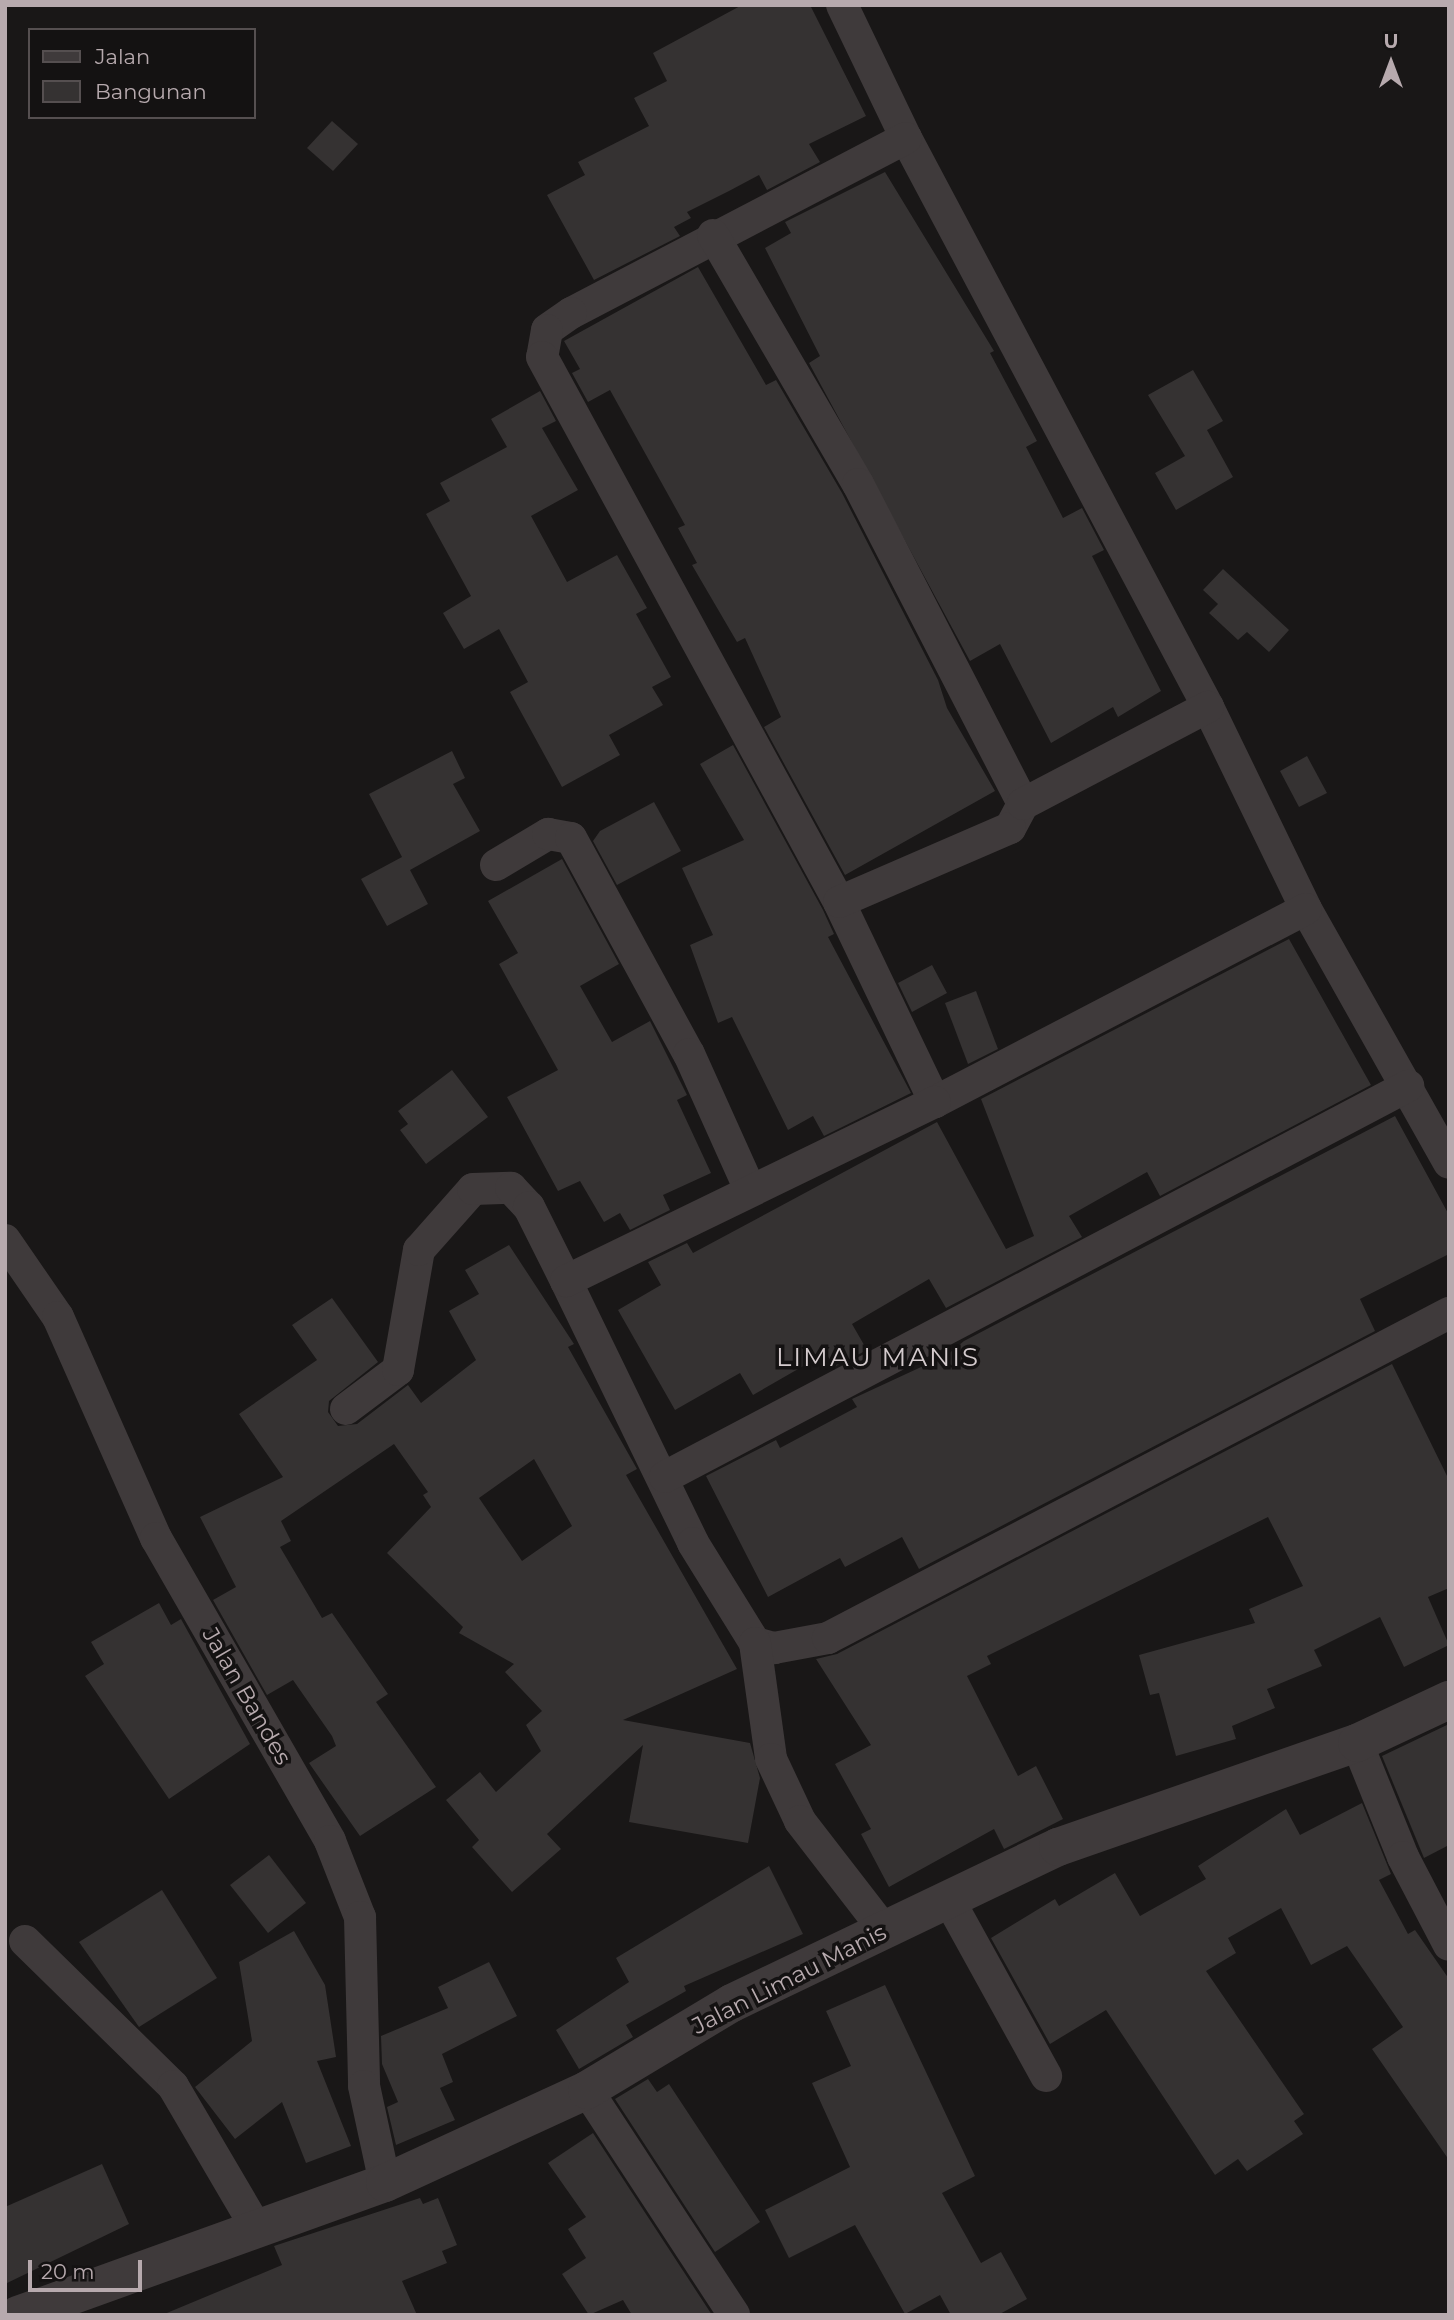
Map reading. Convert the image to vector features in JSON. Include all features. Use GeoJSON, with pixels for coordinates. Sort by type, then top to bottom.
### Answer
{"type":"FeatureCollection","features":[{"type":"Feature","properties":{"kind":"street"},"geometry":{"type":"LineString","coordinates":[[842,5],[905,138],[1208,707],[1306,909],[1449,1163]]}},
{"type":"Feature","properties":{"kind":"street"},"geometry":{"type":"LineString","coordinates":[[905,138],[713,235],[571,313],[547,330],[542,357],[839,902],[935,1102]]}},
{"type":"Feature","properties":{"kind":"street"},"geometry":{"type":"LineString","coordinates":[[713,235],[858,484],[1023,804]]}},
{"type":"Feature","properties":{"kind":"street"},"geometry":{"type":"LineString","coordinates":[[839,902],[1010,828],[1023,804],[1208,707]]}},
{"type":"Feature","properties":{"kind":"street"},"geometry":{"type":"LineString","coordinates":[[496,865],[548,834],[571,838],[689,1054],[750,1190]]}},
{"type":"Feature","properties":{"kind":"street"},"geometry":{"type":"LineString","coordinates":[[566,1281],[935,1102],[1306,909]]}},
{"type":"Feature","properties":{"kind":"street"},"geometry":{"type":"LineString","coordinates":[[664,1476],[1408,1086]]}},
{"type":"Feature","properties":{"kind":"street"},"geometry":{"type":"LineString","coordinates":[[346,1409],[398,1370],[419,1250],[473,1189],[511,1188],[529,1207],[664,1476],[693,1543],[755,1643],[771,1759],[800,1821],[885,1931]]}},
{"type":"Feature","properties":{"kind":"street","name":"Jalan Bandes"},"geometry":{"type":"LineString","coordinates":[[5,1240],[58,1317],[156,1538],[330,1841],[360,1917],[364,2086],[385,2183]]}},
{"type":"Feature","properties":{"kind":"street"},"geometry":{"type":"LineString","coordinates":[[755,1643],[774,1648],[828,1638],[1449,1313]]}},
{"type":"Feature","properties":{"kind":"street","name":"Jalan Limau Manis"},"geometry":{"type":"LineString","coordinates":[[18,2315],[385,2183],[587,2090],[732,2003],[1058,1847],[1357,1743],[1449,1700]]}},
{"type":"Feature","properties":{"kind":"street"},"geometry":{"type":"LineString","coordinates":[[1357,1743],[1403,1857],[1449,1945]]}},
{"type":"Feature","properties":{"kind":"street"},"geometry":{"type":"LineString","coordinates":[[949,1900],[1046,2076]]}},
{"type":"Feature","properties":{"kind":"street"},"geometry":{"type":"LineString","coordinates":[[25,1941],[173,2086],[257,2229]]}},
{"type":"Feature","properties":{"kind":"street"},"geometry":{"type":"LineString","coordinates":[[587,2090],[734,2315]]}},
{"type":"Feature","properties":{"kind":"building"},"geometry":{"type":"Polygon","coordinates":[[[742,5],[810,5],[866,116],[809,144],[820,162],[767,190],[759,175],[687,212],[691,218],[674,227],[680,236],[594,280],[547,195],[585,175],[578,162],[649,126],[634,98],[667,81],[653,53],[742,5]]]}},
{"type":"Feature","properties":{"kind":"building"},"geometry":{"type":"Polygon","coordinates":[[[332,121],[358,144],[333,171],[307,148],[332,121]]]}},
{"type":"Feature","properties":{"kind":"building"},"geometry":{"type":"Polygon","coordinates":[[[885,172],[994,351],[990,353],[1037,441],[1026,447],[1063,518],[1082,508],[1104,550],[1092,556],[1161,691],[1118,717],[1113,707],[1051,743],[1000,644],[970,661],[809,363],[820,356],[765,248],[791,233],[785,222],[885,172]]]}},
{"type":"Feature","properties":{"kind":"building"},"geometry":{"type":"Polygon","coordinates":[[[698,267],[766,385],[776,380],[842,493],[938,680],[947,708],[995,791],[845,875],[764,727],[781,717],[745,638],[737,642],[692,565],[697,563],[678,528],[685,525],[610,390],[588,402],[572,373],[580,369],[564,341],[698,267]]]}},
{"type":"Feature","properties":{"kind":"building"},"geometry":{"type":"Polygon","coordinates":[[[1193,370],[1223,421],[1207,430],[1233,477],[1176,510],[1155,473],[1185,456],[1148,395],[1193,370]]]}},
{"type":"Feature","properties":{"kind":"building"},"geometry":{"type":"Polygon","coordinates":[[[540,391],[556,421],[542,428],[578,490],[531,516],[567,582],[617,555],[647,608],[636,614],[671,677],[652,687],[663,705],[609,735],[620,755],[562,787],[510,692],[528,682],[499,629],[464,649],[443,613],[471,596],[426,514],[450,501],[440,483],[507,447],[491,419],[540,391]]]}},
{"type":"Feature","properties":{"kind":"building"},"geometry":{"type":"Polygon","coordinates":[[[1223,569],[1289,630],[1269,652],[1247,632],[1238,640],[1209,613],[1218,604],[1203,590],[1223,569]]]}},
{"type":"Feature","properties":{"kind":"building"},"geometry":{"type":"Polygon","coordinates":[[[733,745],[823,910],[834,934],[828,937],[911,1093],[824,1136],[813,1116],[788,1130],[732,1017],[718,1023],[690,945],[713,935],[682,868],[744,840],[700,764],[733,745]]]}},
{"type":"Feature","properties":{"kind":"building"},"geometry":{"type":"Polygon","coordinates":[[[452,751],[465,778],[453,784],[480,831],[410,870],[428,904],[387,926],[361,879],[402,857],[369,794],[452,751]]]}},
{"type":"Feature","properties":{"kind":"building"},"geometry":{"type":"Polygon","coordinates":[[[1307,756],[1327,793],[1299,807],[1280,771],[1307,756]]]}},
{"type":"Feature","properties":{"kind":"building"},"geometry":{"type":"Polygon","coordinates":[[[654,802],[681,851],[617,885],[593,841],[600,831],[654,802]]]}},
{"type":"Feature","properties":{"kind":"building"},"geometry":{"type":"Polygon","coordinates":[[[562,859],[619,964],[580,986],[612,1042],[650,1021],[687,1095],[677,1100],[711,1173],[663,1195],[670,1210],[630,1230],[620,1213],[604,1222],[580,1181],[558,1191],[507,1097],[558,1070],[499,964],[518,953],[488,901],[562,859]]]}},
{"type":"Feature","properties":{"kind":"building"},"geometry":{"type":"Polygon","coordinates":[[[1289,939],[1371,1085],[1160,1196],[1147,1172],[1069,1216],[1082,1237],[946,1308],[929,1279],[852,1324],[867,1350],[834,1367],[826,1353],[753,1395],[740,1373],[675,1410],[618,1310],[661,1285],[648,1262],[687,1243],[693,1253],[937,1122],[1006,1249],[1034,1236],[981,1099],[1289,939]]]}},
{"type":"Feature","properties":{"kind":"building"},"geometry":{"type":"Polygon","coordinates":[[[932,965],[947,993],[912,1012],[898,983],[932,965]]]}},
{"type":"Feature","properties":{"kind":"building"},"geometry":{"type":"Polygon","coordinates":[[[976,991],[998,1049],[968,1064],[945,1003],[976,991]]]}},
{"type":"Feature","properties":{"kind":"building"},"geometry":{"type":"Polygon","coordinates":[[[452,1070],[488,1117],[426,1164],[400,1130],[408,1124],[398,1111],[452,1070]]]}},
{"type":"Feature","properties":{"kind":"building"},"geometry":{"type":"Polygon","coordinates":[[[1395,1116],[1449,1215],[1449,1254],[1360,1299],[1375,1331],[919,1569],[902,1537],[845,1567],[840,1558],[768,1597],[706,1476],[776,1440],[780,1448],[857,1407],[852,1399],[947,1355],[964,1341],[1395,1116]]]}},
{"type":"Feature","properties":{"kind":"building"},"geometry":{"type":"Polygon","coordinates":[[[509,1245],[574,1344],[568,1347],[637,1469],[626,1475],[737,1669],[623,1720],[750,1743],[760,1778],[748,1843],[629,1822],[643,1745],[547,1834],[561,1849],[512,1892],[472,1847],[479,1840],[446,1800],[480,1772],[496,1792],[541,1751],[526,1725],[542,1711],[505,1672],[514,1664],[459,1633],[463,1627],[387,1553],[431,1507],[423,1495],[428,1492],[394,1444],[281,1521],[291,1541],[280,1547],[322,1618],[332,1613],[388,1694],[376,1702],[436,1787],[360,1836],[309,1763],[336,1746],[332,1736],[293,1680],[267,1695],[213,1600],[236,1587],[200,1517],[283,1477],[239,1414],[317,1360],[292,1325],[332,1298],[378,1362],[329,1401],[328,1412],[338,1426],[357,1424],[408,1385],[421,1403],[476,1360],[449,1311],[479,1294],[465,1270],[509,1245]],[[534,1459],[479,1498],[522,1561],[572,1526],[534,1459]]]}},
{"type":"Feature","properties":{"kind":"building"},"geometry":{"type":"Polygon","coordinates":[[[1392,1364],[1449,1480],[1449,1588],[1428,1597],[1449,1645],[1404,1667],[1380,1617],[1314,1650],[1322,1666],[1267,1689],[1275,1708],[1232,1726],[1236,1739],[1176,1756],[1159,1693],[1150,1695],[1139,1655],[1255,1623],[1249,1609],[1303,1586],[1268,1517],[987,1656],[991,1664],[967,1676],[1018,1776],[1036,1766],[1063,1819],[1004,1849],[994,1829],[889,1887],[861,1834],[871,1829],[835,1764],[871,1745],[816,1659],[837,1654],[1392,1364]]]}},
{"type":"Feature","properties":{"kind":"building"},"geometry":{"type":"Polygon","coordinates":[[[159,1603],[171,1625],[181,1619],[250,1744],[169,1799],[85,1676],[104,1664],[91,1642],[159,1603]]]}},
{"type":"Feature","properties":{"kind":"building"},"geometry":{"type":"Polygon","coordinates":[[[1449,1724],[1449,1845],[1424,1858],[1382,1756],[1449,1724]]]}},
{"type":"Feature","properties":{"kind":"building"},"geometry":{"type":"Polygon","coordinates":[[[1362,1803],[1391,1874],[1379,1880],[1408,1934],[1415,1930],[1449,1979],[1449,2160],[1372,2049],[1403,2027],[1347,1946],[1311,1965],[1281,1908],[1228,1938],[1236,1953],[1206,1971],[1304,2114],[1294,2121],[1303,2134],[1247,2171],[1238,2159],[1215,2175],[1106,2010],[1050,2044],[991,1938],[1055,1899],[1059,1906],[1115,1873],[1140,1916],[1206,1879],[1198,1866],[1286,1809],[1300,1835],[1362,1803]]]}},
{"type":"Feature","properties":{"kind":"building"},"geometry":{"type":"Polygon","coordinates":[[[269,1855],[306,1903],[268,1933],[230,1885],[269,1855]]]}},
{"type":"Feature","properties":{"kind":"building"},"geometry":{"type":"Polygon","coordinates":[[[769,1866],[803,1934],[684,1986],[686,1991],[626,2025],[633,2037],[579,2069],[556,2030],[629,1982],[616,1958],[769,1866]]]}},
{"type":"Feature","properties":{"kind":"building"},"geometry":{"type":"Polygon","coordinates":[[[162,1890],[217,1978],[139,2027],[79,1942],[162,1890]]]}},
{"type":"Feature","properties":{"kind":"building"},"geometry":{"type":"Polygon","coordinates":[[[294,1931],[325,1985],[336,2057],[317,2061],[351,2146],[306,2163],[282,2102],[235,2139],[195,2087],[252,2041],[239,1962],[294,1931]]]}},
{"type":"Feature","properties":{"kind":"building"},"geometry":{"type":"Polygon","coordinates":[[[489,1962],[517,2016],[442,2054],[453,2082],[440,2088],[455,2120],[396,2145],[387,2107],[398,2102],[382,2064],[381,2036],[448,2008],[438,1987],[489,1962]]]}},
{"type":"Feature","properties":{"kind":"building"},"geometry":{"type":"Polygon","coordinates":[[[885,1985],[975,2176],[942,2193],[981,2263],[1001,2252],[1027,2299],[998,2315],[951,2315],[940,2295],[905,2314],[855,2225],[789,2258],[765,2210],[850,2167],[812,2083],[851,2066],[826,2011],[885,1985]]]}},
{"type":"Feature","properties":{"kind":"building"},"geometry":{"type":"Polygon","coordinates":[[[648,2079],[657,2092],[669,2084],[760,2222],[715,2252],[615,2099],[648,2079]]]}},
{"type":"Feature","properties":{"kind":"building"},"geometry":{"type":"Polygon","coordinates":[[[593,2133],[712,2315],[632,2315],[623,2300],[589,2315],[562,2274],[586,2258],[568,2229],[586,2217],[548,2163],[593,2133]]]}},
{"type":"Feature","properties":{"kind":"building"},"geometry":{"type":"Polygon","coordinates":[[[102,2164],[129,2224],[5,2284],[5,2207],[102,2164]]]}},
{"type":"Feature","properties":{"kind":"building"},"geometry":{"type":"Polygon","coordinates":[[[420,2198],[423,2204],[438,2198],[457,2245],[442,2251],[447,2263],[402,2281],[417,2315],[162,2315],[282,2265],[274,2246],[420,2198]]]}},
{"type":"Feature","properties":{"kind":"district","name":"LIMAU MANIS"},"geometry":{"type":"Point","coordinates":[878,1358]}}]}
